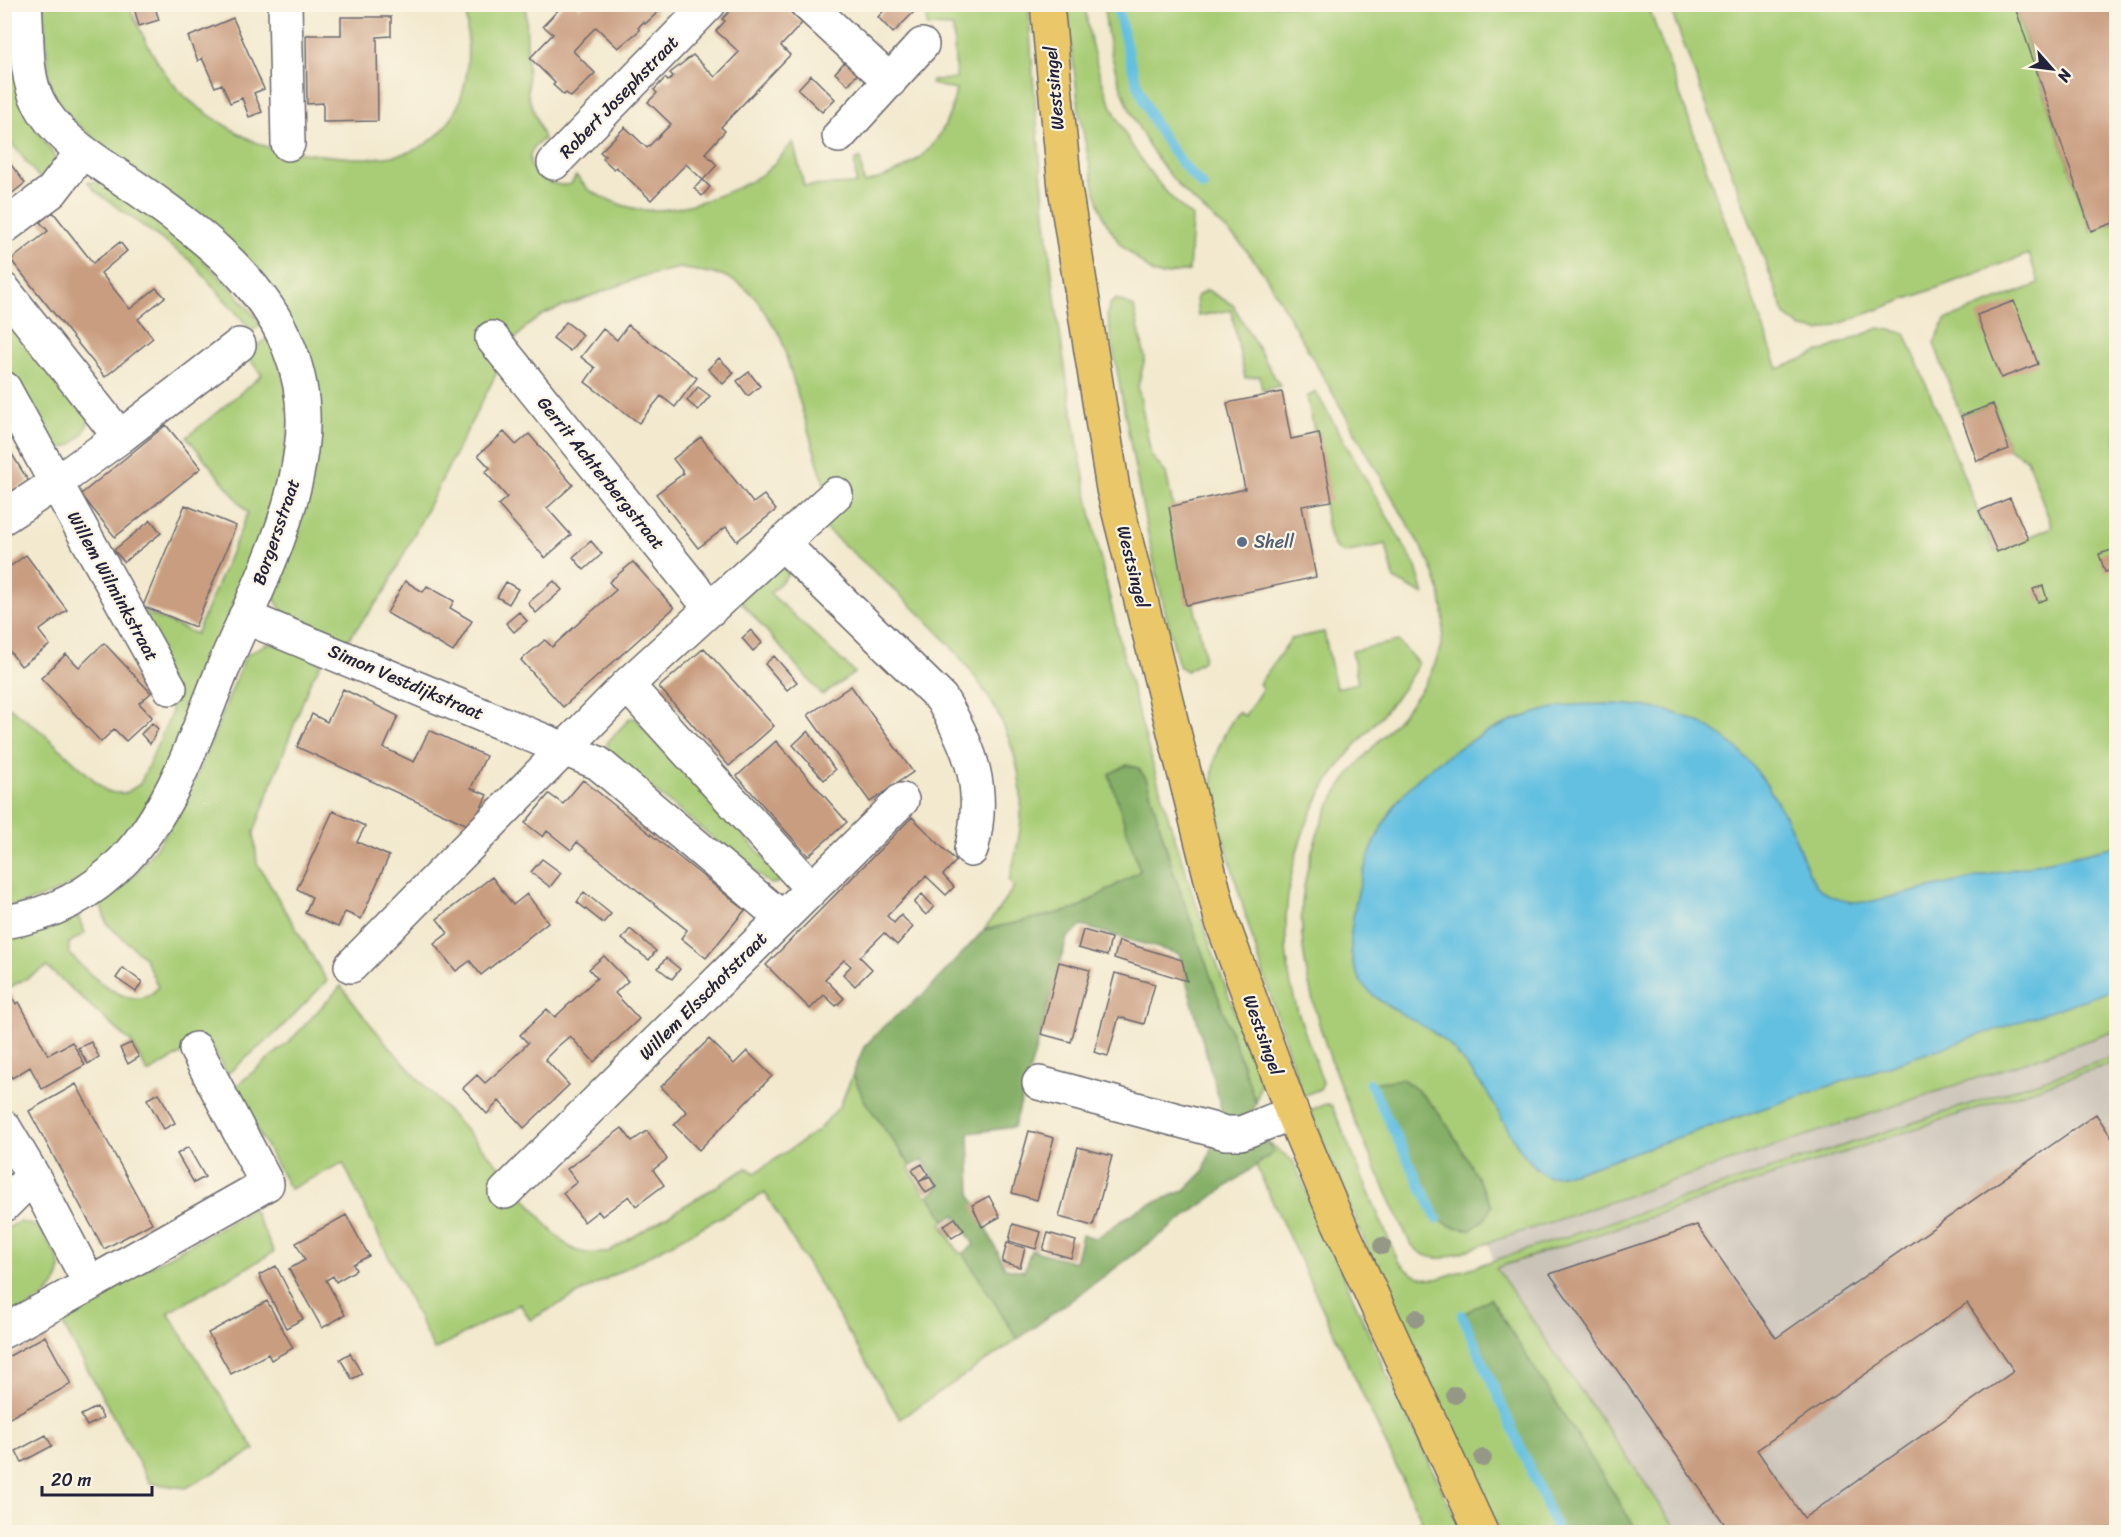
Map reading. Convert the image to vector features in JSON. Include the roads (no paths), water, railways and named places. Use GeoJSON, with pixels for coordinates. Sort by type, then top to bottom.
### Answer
{"type":"FeatureCollection","features":[{"type":"Feature","properties":{"kind":"main road","name":"Westsingel"},"geometry":{"type":"LineString","coordinates":[[1047,4],[1065,188],[1113,489],[1221,919],[1292,1113],[1332,1208],[1480,1533]]}},
{"type":"Feature","properties":{"kind":"street","name":"Borgersstraat"},"geometry":{"type":"LineString","coordinates":[[4,922],[25,919],[62,907],[96,886],[125,859],[153,822],[175,783],[245,618],[295,488],[301,452],[303,408],[299,379],[289,347],[277,321],[254,289],[220,254],[163,207],[82,152],[48,119],[37,99],[30,75],[25,4]]}},
{"type":"Feature","properties":{"kind":"street"},"geometry":{"type":"LineString","coordinates":[[285,4],[288,144]]}},
{"type":"Feature","properties":{"kind":"street","name":"Robert Josephstraat"},"geometry":{"type":"LineString","coordinates":[[554,163],[709,4]]}},
{"type":"Feature","properties":{"kind":"street"},"geometry":{"type":"LineString","coordinates":[[807,4],[890,81]]}},
{"type":"Feature","properties":{"kind":"street"},"geometry":{"type":"LineString","coordinates":[[839,136],[922,45]]}},
{"type":"Feature","properties":{"kind":"street"},"geometry":{"type":"LineString","coordinates":[[4,227],[52,191],[82,152]]}},
{"type":"Feature","properties":{"kind":"street"},"geometry":{"type":"LineString","coordinates":[[4,290],[120,437]]}},
{"type":"Feature","properties":{"kind":"street","name":"Gerrit Achterbergstraat"},"geometry":{"type":"LineString","coordinates":[[492,338],[711,609]]}},
{"type":"Feature","properties":{"kind":"street"},"geometry":{"type":"LineString","coordinates":[[4,517],[120,437],[238,345]]}},
{"type":"Feature","properties":{"kind":"street","name":"Willem Wilminkstraat"},"geometry":{"type":"LineString","coordinates":[[4,388],[170,688]]}},
{"type":"Feature","properties":{"kind":"street"},"geometry":{"type":"LineString","coordinates":[[351,966],[627,685],[836,494]]}},
{"type":"Feature","properties":{"kind":"street"},"geometry":{"type":"LineString","coordinates":[[782,543],[941,698],[971,756],[978,795],[978,823],[971,850]]}},
{"type":"Feature","properties":{"kind":"street","name":"Simon Vestdijkstraat"},"geometry":{"type":"LineString","coordinates":[[245,618],[598,764],[782,918]]}},
{"type":"Feature","properties":{"kind":"street"},"geometry":{"type":"LineString","coordinates":[[627,685],[812,889]]}},
{"type":"Feature","properties":{"kind":"street","name":"Willem Elsschotstraat"},"geometry":{"type":"LineString","coordinates":[[505,1192],[902,800]]}},
{"type":"Feature","properties":{"kind":"street"},"geometry":{"type":"LineString","coordinates":[[4,1330],[267,1184],[196,1049]]}},
{"type":"Feature","properties":{"kind":"street"},"geometry":{"type":"LineString","coordinates":[[1039,1083],[1226,1133],[1241,1132],[1292,1113]]}},
{"type":"Feature","properties":{"kind":"street"},"geometry":{"type":"LineString","coordinates":[[4,1127],[33,1176],[90,1284]]}},
{"type":"Feature","properties":{"kind":"street"},"geometry":{"type":"LineString","coordinates":[[4,1205],[33,1176]]}},
{"type":"Feature","properties":{"kind":"water"},"geometry":{"type":"Polygon","coordinates":[[[1610,704],[1643,706],[1673,712],[1721,735],[1759,774],[1775,799],[1791,828],[1813,881],[1822,891],[1841,900],[1868,902],[2116,846],[2116,989],[1573,1173],[1548,1177],[1529,1161],[1484,1089],[1446,1042],[1377,999],[1366,989],[1354,967],[1351,946],[1352,924],[1363,873],[1378,834],[1402,796],[1420,777],[1465,744],[1516,720],[1565,706],[1610,704]]]}},
{"type":"Feature","properties":{"kind":"waterway"},"geometry":{"type":"LineString","coordinates":[[1117,4],[1136,80],[1155,124],[1168,145],[1203,186]]}},
{"type":"Feature","properties":{"kind":"waterway"},"geometry":{"type":"LineString","coordinates":[[1370,1083],[1437,1219]]}},
{"type":"Feature","properties":{"kind":"waterway"},"geometry":{"type":"LineString","coordinates":[[1462,1315],[1558,1532]]}},
{"type":"Feature","properties":{"kind":"place","name":"Shell"},"geometry":{"type":"Point","coordinates":[1242,542]}}]}
